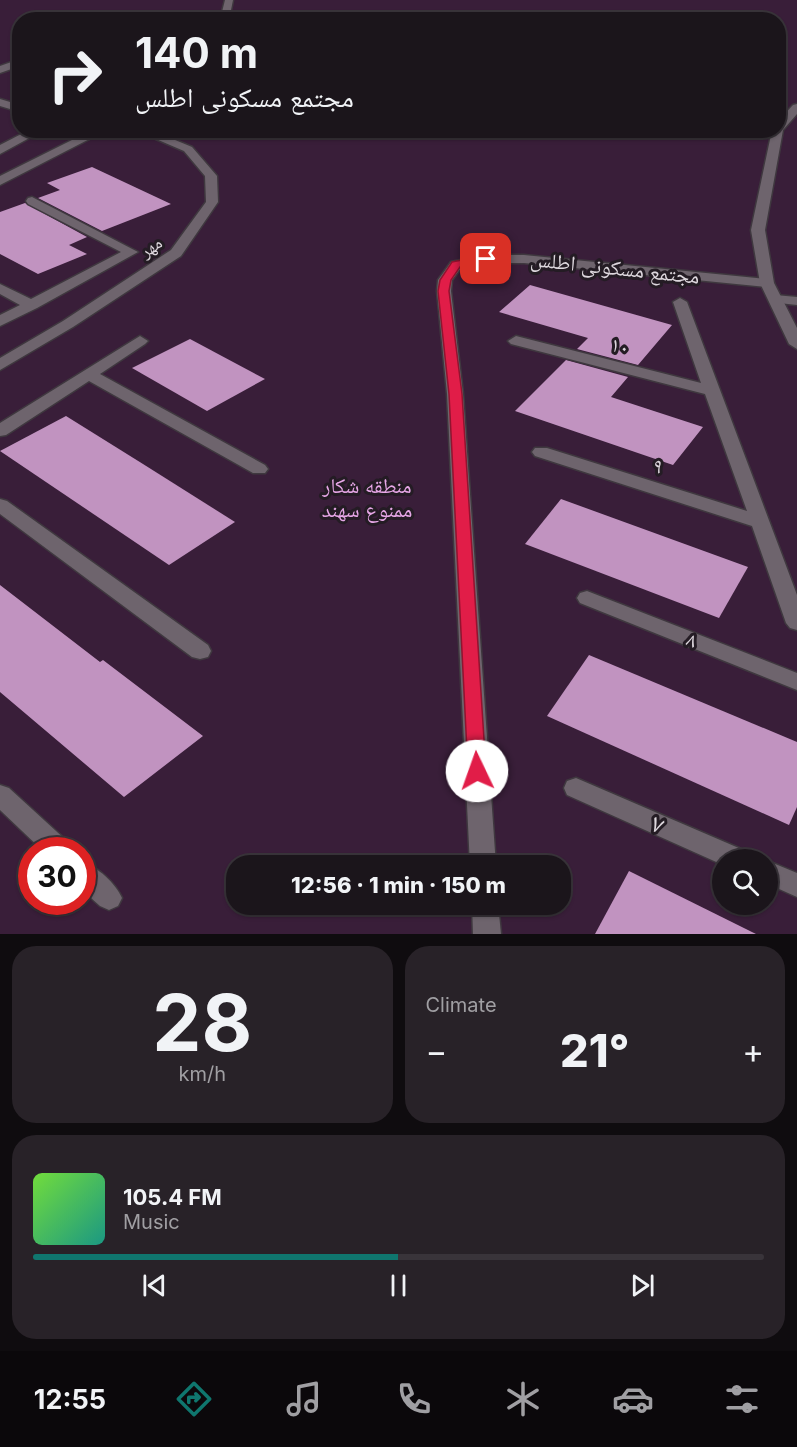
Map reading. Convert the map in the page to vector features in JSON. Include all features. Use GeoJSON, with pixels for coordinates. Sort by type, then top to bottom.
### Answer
{"type":"FeatureCollection","features":[{"type":"Feature","properties":{"kind":"street"},"geometry":{"type":"LineString","coordinates":[[786,120],[797,107]]}},
{"type":"Feature","properties":{"kind":"street"},"geometry":{"type":"LineString","coordinates":[[0,150],[23,138]]}},
{"type":"Feature","properties":{"kind":"street"},"geometry":{"type":"LineString","coordinates":[[0,181],[86,138]]}},
{"type":"Feature","properties":{"kind":"street","name":"مهر"},"geometry":{"type":"LineString","coordinates":[[0,365],[68,324],[176,253],[212,202],[210,176],[188,149],[161,138]]}},
{"type":"Feature","properties":{"kind":"street"},"geometry":{"type":"LineString","coordinates":[[776,138],[758,230],[771,291],[797,344]]}},
{"type":"Feature","properties":{"kind":"street"},"geometry":{"type":"LineString","coordinates":[[0,321],[131,252],[32,201]]}},
{"type":"Feature","properties":{"kind":"street","name":"مجتمع مسکونی اطلس"},"geometry":{"type":"LineString","coordinates":[[482,855],[455,394],[444,291],[445,280],[456,265],[486,259],[505,259],[771,291],[797,300]]}},
{"type":"Feature","properties":{"kind":"street"},"geometry":{"type":"LineString","coordinates":[[0,288],[32,305]]}},
{"type":"Feature","properties":{"kind":"street"},"geometry":{"type":"LineString","coordinates":[[680,302],[797,623]]}},
{"type":"Feature","properties":{"kind":"street"},"geometry":{"type":"LineString","coordinates":[[0,431],[140,341]]}},
{"type":"Feature","properties":{"kind":"street","name":"۱۰"},"geometry":{"type":"LineString","coordinates":[[516,341],[713,391]]}},
{"type":"Feature","properties":{"kind":"street"},"geometry":{"type":"LineString","coordinates":[[88,374],[259,469]]}},
{"type":"Feature","properties":{"kind":"street","name":"۹"},"geometry":{"type":"LineString","coordinates":[[541,452],[760,522]]}},
{"type":"Feature","properties":{"kind":"street"},"geometry":{"type":"LineString","coordinates":[[0,505],[200,651]]}},
{"type":"Feature","properties":{"kind":"street","name":"۸"},"geometry":{"type":"LineString","coordinates":[[587,598],[797,682]]}},
{"type":"Feature","properties":{"kind":"street","name":"۷"},"geometry":{"type":"LineString","coordinates":[[576,788],[714,849]]}},
{"type":"Feature","properties":{"kind":"street"},"geometry":{"type":"LineString","coordinates":[[0,795],[45,837]]}},
{"type":"Feature","properties":{"kind":"street"},"geometry":{"type":"LineString","coordinates":[[778,876],[797,885]]}},
{"type":"Feature","properties":{"kind":"street"},"geometry":{"type":"LineString","coordinates":[[96,886],[109,898]]}},
{"type":"Feature","properties":{"kind":"street"},"geometry":{"type":"LineString","coordinates":[[485,915],[486,934]]}},
{"type":"Feature","properties":{"kind":"green space","name":"منطقه شکار ممنوع سهند"},"geometry":{"type":"Polygon","coordinates":[[[0,0],[797,0],[797,934],[0,934],[0,0]]]}},
{"type":"Feature","properties":{"kind":"building"},"geometry":{"type":"Polygon","coordinates":[[[92,167],[171,204],[102,231],[38,198],[60,190],[47,183],[92,167]]]}},
{"type":"Feature","properties":{"kind":"building"},"geometry":{"type":"Polygon","coordinates":[[[25,203],[87,237],[69,245],[87,254],[38,274],[0,254],[0,212],[25,203]]]}},
{"type":"Feature","properties":{"kind":"building"},"geometry":{"type":"Polygon","coordinates":[[[530,285],[672,325],[638,365],[577,349],[588,338],[499,312],[530,285]]]}},
{"type":"Feature","properties":{"kind":"building"},"geometry":{"type":"Polygon","coordinates":[[[190,339],[265,379],[207,411],[132,368],[190,339]]]}},
{"type":"Feature","properties":{"kind":"building"},"geometry":{"type":"Polygon","coordinates":[[[566,360],[628,377],[611,397],[703,427],[673,465],[515,411],[566,360]]]}},
{"type":"Feature","properties":{"kind":"building"},"geometry":{"type":"Polygon","coordinates":[[[66,416],[235,522],[169,565],[0,451],[66,416]]]}},
{"type":"Feature","properties":{"kind":"building"},"geometry":{"type":"Polygon","coordinates":[[[561,499],[748,567],[719,618],[525,544],[561,499]]]}},
{"type":"Feature","properties":{"kind":"building"},"geometry":{"type":"Polygon","coordinates":[[[0,585],[100,662],[103,660],[203,736],[124,797],[0,692],[0,585]]]}},
{"type":"Feature","properties":{"kind":"building"},"geometry":{"type":"Polygon","coordinates":[[[589,655],[797,742],[797,807],[789,825],[547,716],[589,655]]]}},
{"type":"Feature","properties":{"kind":"building"},"geometry":{"type":"Polygon","coordinates":[[[629,871],[712,912],[712,915],[718,915],[756,934],[595,934],[629,871]]]}},
{"type":"Feature","properties":{"kind":"route"},"geometry":{"type":"LineString","coordinates":[[477,771],[455,394],[444,291],[445,280],[456,265],[486,259]]}}]}
